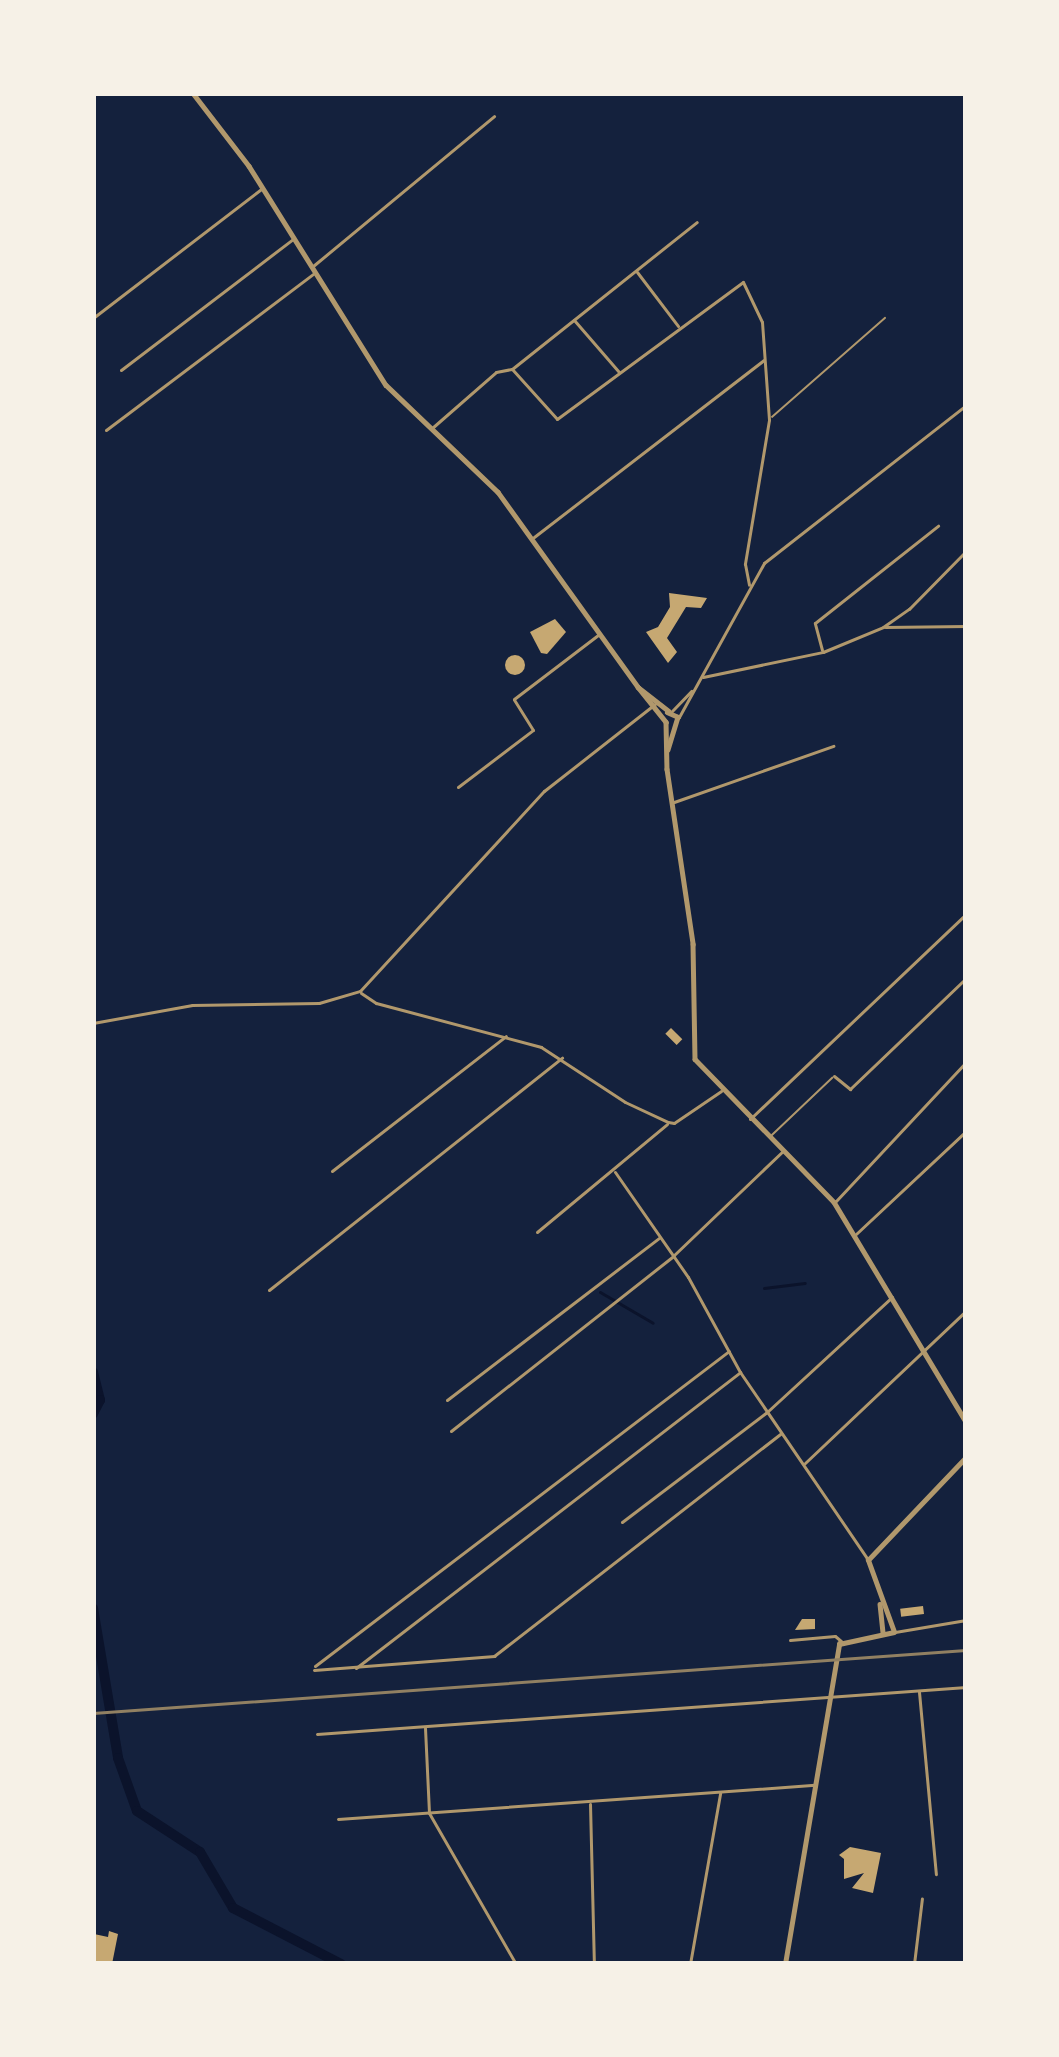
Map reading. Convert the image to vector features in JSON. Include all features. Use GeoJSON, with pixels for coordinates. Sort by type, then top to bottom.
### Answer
{"type":"FeatureCollection","features":[{"type":"Feature","properties":{"kind":"street"},"geometry":{"type":"LineString","coordinates":[[193,93],[262,188],[366,358],[430,430],[488,481],[638,687],[665,720],[677,721]]}},
{"type":"Feature","properties":{"kind":"street"},"geometry":{"type":"LineString","coordinates":[[106,430],[313,270],[494,116]]}},
{"type":"Feature","properties":{"kind":"street"},"geometry":{"type":"LineString","coordinates":[[93,318],[262,188]]}},
{"type":"Feature","properties":{"kind":"street"},"geometry":{"type":"LineString","coordinates":[[430,430],[496,372],[512,369],[697,222]]}},
{"type":"Feature","properties":{"kind":"street"},"geometry":{"type":"LineString","coordinates":[[121,370],[294,238]]}},
{"type":"Feature","properties":{"kind":"street"},"geometry":{"type":"LineString","coordinates":[[635,270],[680,327]]}},
{"type":"Feature","properties":{"kind":"street"},"geometry":{"type":"LineString","coordinates":[[512,369],[556,419],[743,282],[763,322],[769,420],[745,564],[749,585]]}},
{"type":"Feature","properties":{"kind":"street"},"geometry":{"type":"LineString","coordinates":[[573,318],[620,374]]}},
{"type":"Feature","properties":{"kind":"street"},"geometry":{"type":"LineString","coordinates":[[533,538],[765,359]]}},
{"type":"Feature","properties":{"kind":"street"},"geometry":{"type":"LineString","coordinates":[[966,405],[777,552],[749,585],[702,677],[665,720],[693,944],[690,1042],[697,1064],[835,1202],[966,1422]]}},
{"type":"Feature","properties":{"kind":"street"},"geometry":{"type":"LineString","coordinates":[[823,652],[815,623],[938,526]]}},
{"type":"Feature","properties":{"kind":"street"},"geometry":{"type":"LineString","coordinates":[[702,677],[823,652],[883,627],[909,609],[966,551]]}},
{"type":"Feature","properties":{"kind":"street"},"geometry":{"type":"LineString","coordinates":[[883,627],[966,626]]}},
{"type":"Feature","properties":{"kind":"street"},"geometry":{"type":"LineString","coordinates":[[458,787],[533,730],[514,699],[599,634]]}},
{"type":"Feature","properties":{"kind":"street"},"geometry":{"type":"LineString","coordinates":[[667,755],[677,721],[696,685]]}},
{"type":"Feature","properties":{"kind":"street"},"geometry":{"type":"LineString","coordinates":[[653,706],[671,711],[677,721]]}},
{"type":"Feature","properties":{"kind":"street"},"geometry":{"type":"LineString","coordinates":[[93,1023],[191,1005],[319,1003],[360,991],[544,791],[653,706]]}},
{"type":"Feature","properties":{"kind":"street"},"geometry":{"type":"LineString","coordinates":[[672,802],[832,746]]}},
{"type":"Feature","properties":{"kind":"street"},"geometry":{"type":"LineString","coordinates":[[750,1119],[966,914]]}},
{"type":"Feature","properties":{"kind":"street"},"geometry":{"type":"LineString","coordinates":[[834,1076],[850,1089],[966,978]]}},
{"type":"Feature","properties":{"kind":"street"},"geometry":{"type":"LineString","coordinates":[[360,991],[376,1003],[507,1035],[564,1057],[625,1102],[674,1124],[721,1090]]}},
{"type":"Feature","properties":{"kind":"street"},"geometry":{"type":"LineString","coordinates":[[332,1172],[507,1035]]}},
{"type":"Feature","properties":{"kind":"street"},"geometry":{"type":"LineString","coordinates":[[269,1290],[564,1057]]}},
{"type":"Feature","properties":{"kind":"street"},"geometry":{"type":"LineString","coordinates":[[835,1202],[966,1062]]}},
{"type":"Feature","properties":{"kind":"street"},"geometry":{"type":"LineString","coordinates":[[537,1232],[668,1122]]}},
{"type":"Feature","properties":{"kind":"street"},"geometry":{"type":"LineString","coordinates":[[855,1235],[966,1131]]}},
{"type":"Feature","properties":{"kind":"street"},"geometry":{"type":"LineString","coordinates":[[451,1431],[674,1256],[783,1150]]}},
{"type":"Feature","properties":{"kind":"street"},"geometry":{"type":"LineString","coordinates":[[614,1172],[674,1256],[740,1372],[868,1560],[893,1632]]}},
{"type":"Feature","properties":{"kind":"street"},"geometry":{"type":"LineString","coordinates":[[447,1400],[660,1237]]}},
{"type":"Feature","properties":{"kind":"street"},"geometry":{"type":"LineString","coordinates":[[622,1522],[767,1412],[892,1297]]}},
{"type":"Feature","properties":{"kind":"street"},"geometry":{"type":"LineString","coordinates":[[803,1464],[966,1311]]}},
{"type":"Feature","properties":{"kind":"street"},"geometry":{"type":"LineString","coordinates":[[728,1351],[314,1670],[494,1656],[781,1433]]}},
{"type":"Feature","properties":{"kind":"street"},"geometry":{"type":"LineString","coordinates":[[356,1668],[740,1372]]}},
{"type":"Feature","properties":{"kind":"street"},"geometry":{"type":"LineString","coordinates":[[868,1560],[966,1457]]}},
{"type":"Feature","properties":{"kind":"street"},"geometry":{"type":"LineString","coordinates":[[880,1597],[883,1634]]}},
{"type":"Feature","properties":{"kind":"street"},"geometry":{"type":"LineString","coordinates":[[841,1641],[966,1620]]}},
{"type":"Feature","properties":{"kind":"street"},"geometry":{"type":"LineString","coordinates":[[790,1640],[836,1636],[841,1641]]}},
{"type":"Feature","properties":{"kind":"street"},"geometry":{"type":"LineString","coordinates":[[785,1964],[841,1641]]}},
{"type":"Feature","properties":{"kind":"street"},"geometry":{"type":"LineString","coordinates":[[317,1735],[966,1687]]}},
{"type":"Feature","properties":{"kind":"street"},"geometry":{"type":"LineString","coordinates":[[919,1690],[936,1874]]}},
{"type":"Feature","properties":{"kind":"street"},"geometry":{"type":"LineString","coordinates":[[424,1726],[429,1813],[516,1964]]}},
{"type":"Feature","properties":{"kind":"street"},"geometry":{"type":"LineString","coordinates":[[338,1819],[817,1784]]}},
{"type":"Feature","properties":{"kind":"street"},"geometry":{"type":"LineString","coordinates":[[690,1964],[720,1791]]}},
{"type":"Feature","properties":{"kind":"street"},"geometry":{"type":"LineString","coordinates":[[590,1802],[594,1964]]}},
{"type":"Feature","properties":{"kind":"street"},"geometry":{"type":"LineString","coordinates":[[914,1964],[922,1898]]}},
{"type":"Feature","properties":{"kind":"lane"},"geometry":{"type":"LineString","coordinates":[[769,420],[885,318]]}},
{"type":"Feature","properties":{"kind":"lane"},"geometry":{"type":"LineString","coordinates":[[770,1137],[834,1076]]}},
{"type":"Feature","properties":{"kind":"building"},"geometry":{"type":"Polygon","coordinates":[[[669,593],[707,598],[701,608],[686,607],[667,638],[677,652],[668,663],[646,632],[658,627],[670,607],[669,593]]]}},
{"type":"Feature","properties":{"kind":"building"},"geometry":{"type":"Polygon","coordinates":[[[555,619],[566,632],[547,654],[541,653],[530,632],[555,619]]]}},
{"type":"Feature","properties":{"kind":"building"},"geometry":{"type":"Polygon","coordinates":[[[515,655],[525,665],[515,675],[505,665],[515,655]]]}},
{"type":"Feature","properties":{"kind":"building"},"geometry":{"type":"Polygon","coordinates":[[[671,1028],[682,1039],[677,1045],[665,1034],[671,1028]]]}},
{"type":"Feature","properties":{"kind":"building"},"geometry":{"type":"Polygon","coordinates":[[[923,1606],[924,1614],[901,1617],[900,1609],[923,1606]]]}},
{"type":"Feature","properties":{"kind":"building"},"geometry":{"type":"Polygon","coordinates":[[[802,1619],[815,1619],[815,1629],[795,1630],[802,1619]]]}},
{"type":"Feature","properties":{"kind":"building"},"geometry":{"type":"Polygon","coordinates":[[[850,1847],[881,1853],[873,1893],[852,1888],[864,1873],[844,1879],[844,1859],[839,1855],[850,1847]]]}},
{"type":"Feature","properties":{"kind":"building"},"geometry":{"type":"Polygon","coordinates":[[[109,1931],[118,1934],[112,1964],[93,1964],[94,1934],[108,1937],[109,1931]]]}},
{"type":"Feature","properties":{"kind":"waterway"},"geometry":{"type":"LineString","coordinates":[[764,1288],[805,1283]]}},
{"type":"Feature","properties":{"kind":"waterway"},"geometry":{"type":"LineString","coordinates":[[600,1292],[653,1323]]}},
{"type":"Feature","properties":{"kind":"waterway"},"geometry":{"type":"LineString","coordinates":[[93,1372],[100,1400],[93,1414]]}},
{"type":"Feature","properties":{"kind":"waterway"},"geometry":{"type":"LineString","coordinates":[[93,1608],[118,1758],[137,1811],[200,1852],[233,1908],[341,1964]]}},
{"type":"Feature","properties":{"kind":"railway"},"geometry":{"type":"LineString","coordinates":[[93,1713],[966,1650]]}}]}
